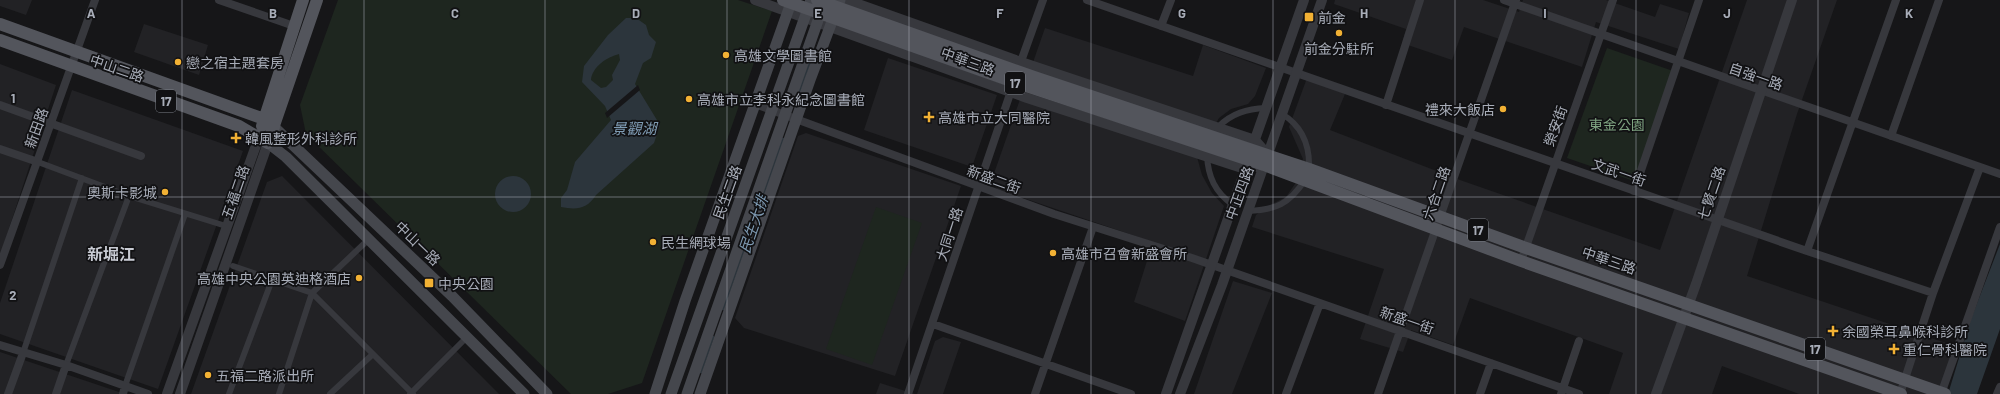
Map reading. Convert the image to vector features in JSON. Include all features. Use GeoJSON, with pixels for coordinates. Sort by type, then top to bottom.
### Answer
{"type":"FeatureCollection","features":[{"type":"Feature","properties":{"kind":"main road","name":"五福二路"},"geometry":{"type":"LineString","coordinates":[[263,140],[264,119],[303,0]]}},
{"type":"Feature","properties":{"kind":"main road","name":"五福二路"},"geometry":{"type":"LineString","coordinates":[[263,140],[274,127],[317,0]]}},
{"type":"Feature","properties":{"kind":"main road","name":"中華三路"},"geometry":{"type":"LineString","coordinates":[[788,4],[808,9],[821,8],[838,10],[1016,77],[1307,174],[1441,216],[1526,248],[1943,394]]}},
{"type":"Feature","properties":{"kind":"main road"},"geometry":{"type":"LineString","coordinates":[[656,392],[682,309],[755,104],[788,4]]}},
{"type":"Feature","properties":{"kind":"main road","name":"民生二路"},"geometry":{"type":"LineString","coordinates":[[687,394],[821,8]]}},
{"type":"Feature","properties":{"kind":"main road","name":"民生二路"},"geometry":{"type":"LineString","coordinates":[[671,394],[808,9]]}},
{"type":"Feature","properties":{"kind":"main road"},"geometry":{"type":"LineString","coordinates":[[700,394],[797,118],[838,10]]}},
{"type":"Feature","properties":{"kind":"main road","name":"中山二路"},"geometry":{"type":"LineString","coordinates":[[0,24],[264,119]]}},
{"type":"Feature","properties":{"kind":"main road","name":"中山二路"},"geometry":{"type":"LineString","coordinates":[[0,40],[239,126],[263,140]]}},
{"type":"Feature","properties":{"kind":"main road","name":"中山一路"},"geometry":{"type":"LineString","coordinates":[[264,119],[446,290],[547,394]]}},
{"type":"Feature","properties":{"kind":"main road"},"geometry":{"type":"LineString","coordinates":[[263,140],[286,157],[468,336],[524,394]]}},
{"type":"Feature","properties":{"kind":"main road","name":"中華三路"},"geometry":{"type":"LineString","coordinates":[[1307,174],[1437,230],[1900,394]]}},
{"type":"Feature","properties":{"kind":"street","name":"新田路"},"geometry":{"type":"LineString","coordinates":[[0,265],[95,0]]}},
{"type":"Feature","properties":{"kind":"street"},"geometry":{"type":"LineString","coordinates":[[219,0],[294,26]]}},
{"type":"Feature","properties":{"kind":"street","name":"中華三路"},"geometry":{"type":"LineString","coordinates":[[755,0],[788,4]]}},
{"type":"Feature","properties":{"kind":"street","name":"大同一路"},"geometry":{"type":"LineString","coordinates":[[908,394],[1043,0]]}},
{"type":"Feature","properties":{"kind":"street","name":"文武一街"},"geometry":{"type":"LineString","coordinates":[[1087,0],[1555,164],[1933,293]]}},
{"type":"Feature","properties":{"kind":"street"},"geometry":{"type":"LineString","coordinates":[[1160,26],[1171,0]]}},
{"type":"Feature","properties":{"kind":"street","name":"中正四路"},"geometry":{"type":"LineString","coordinates":[[1166,394],[1304,0]]}},
{"type":"Feature","properties":{"kind":"street","name":"中正四路"},"geometry":{"type":"LineString","coordinates":[[1180,394],[1227,270],[1322,0]]}},
{"type":"Feature","properties":{"kind":"street"},"geometry":{"type":"LineString","coordinates":[[1386,105],[1420,0]]}},
{"type":"Feature","properties":{"kind":"street","name":"自強一路"},"geometry":{"type":"LineString","coordinates":[[1504,0],[1516,2],[1601,35],[2000,174]]}},
{"type":"Feature","properties":{"kind":"street","name":"榮安街"},"geometry":{"type":"LineString","coordinates":[[1521,261],[1613,0]]}},
{"type":"Feature","properties":{"kind":"street"},"geometry":{"type":"LineString","coordinates":[[1634,191],[1699,0]]}},
{"type":"Feature","properties":{"kind":"street","name":"七賢二路"},"geometry":{"type":"LineString","coordinates":[[1656,394],[1792,0]]}},
{"type":"Feature","properties":{"kind":"street"},"geometry":{"type":"LineString","coordinates":[[1807,251],[1896,0]]}},
{"type":"Feature","properties":{"kind":"street"},"geometry":{"type":"LineString","coordinates":[[1891,136],[1939,0]]}},
{"type":"Feature","properties":{"kind":"street","name":"六合二路"},"geometry":{"type":"LineString","coordinates":[[1378,394],[1516,2]]}},
{"type":"Feature","properties":{"kind":"street","name":"中華三路"},"geometry":{"type":"LineString","coordinates":[[838,10],[1016,77],[1207,155],[1250,155],[1266,160]]}},
{"type":"Feature","properties":{"kind":"street","name":"中華三路"},"geometry":{"type":"LineString","coordinates":[[1016,77],[1218,127],[1250,155]]}},
{"type":"Feature","properties":{"kind":"street","name":"新盛二街"},"geometry":{"type":"LineString","coordinates":[[755,104],[797,118],[978,187],[1093,227],[1227,270]]}},
{"type":"Feature","properties":{"kind":"street"},"geometry":{"type":"LineString","coordinates":[[0,105],[141,156]]}},
{"type":"Feature","properties":{"kind":"street"},"geometry":{"type":"LineString","coordinates":[[1218,127],[1226,119],[1242,111],[1266,108]]}},
{"type":"Feature","properties":{"kind":"street"},"geometry":{"type":"LineString","coordinates":[[1248,211],[1265,210],[1282,205],[1296,194],[1307,174],[1307,144],[1299,128],[1282,114]]}},
{"type":"Feature","properties":{"kind":"street","name":"五福二路"},"geometry":{"type":"LineString","coordinates":[[167,394],[226,226],[263,140]]}},
{"type":"Feature","properties":{"kind":"street","name":"五福二路"},"geometry":{"type":"LineString","coordinates":[[180,394],[263,140]]}},
{"type":"Feature","properties":{"kind":"street"},"geometry":{"type":"LineString","coordinates":[[0,149],[128,196],[226,226]]}},
{"type":"Feature","properties":{"kind":"street"},"geometry":{"type":"LineString","coordinates":[[1207,155],[1208,169],[1211,179],[1220,195],[1233,204]]}},
{"type":"Feature","properties":{"kind":"street"},"geometry":{"type":"LineString","coordinates":[[1900,394],[1933,293],[1980,167]]}},
{"type":"Feature","properties":{"kind":"street"},"geometry":{"type":"LineString","coordinates":[[8,394],[82,178]]}},
{"type":"Feature","properties":{"kind":"street"},"geometry":{"type":"LineString","coordinates":[[56,394],[128,196]]}},
{"type":"Feature","properties":{"kind":"street"},"geometry":{"type":"LineString","coordinates":[[124,390],[185,214]]}},
{"type":"Feature","properties":{"kind":"street"},"geometry":{"type":"LineString","coordinates":[[1035,394],[1093,227]]}},
{"type":"Feature","properties":{"kind":"street"},"geometry":{"type":"LineString","coordinates":[[1943,394],[2000,227]]}},
{"type":"Feature","properties":{"kind":"street"},"geometry":{"type":"LineString","coordinates":[[279,394],[312,293],[369,238]]}},
{"type":"Feature","properties":{"kind":"street"},"geometry":{"type":"LineString","coordinates":[[233,266],[312,293],[412,393],[468,336]]}},
{"type":"Feature","properties":{"kind":"street","name":"新盛一街"},"geometry":{"type":"LineString","coordinates":[[1227,270],[1491,363],[1562,391],[1579,394]]}},
{"type":"Feature","properties":{"kind":"street"},"geometry":{"type":"LineString","coordinates":[[229,394],[272,280]]}},
{"type":"Feature","properties":{"kind":"street"},"geometry":{"type":"LineString","coordinates":[[1286,394],[1320,303]]}},
{"type":"Feature","properties":{"kind":"street"},"geometry":{"type":"LineString","coordinates":[[933,324],[1131,394]]}},
{"type":"Feature","properties":{"kind":"street"},"geometry":{"type":"LineString","coordinates":[[1562,391],[1579,341]]}},
{"type":"Feature","properties":{"kind":"street"},"geometry":{"type":"LineString","coordinates":[[0,346],[66,365],[124,390],[148,394]]}},
{"type":"Feature","properties":{"kind":"street"},"geometry":{"type":"LineString","coordinates":[[330,394],[373,354]]}},
{"type":"Feature","properties":{"kind":"street"},"geometry":{"type":"LineString","coordinates":[[1480,394],[1491,363]]}},
{"type":"Feature","properties":{"kind":"street"},"geometry":{"type":"LineString","coordinates":[[1997,394],[2000,387]]}},
{"type":"Feature","properties":{"kind":"street"},"geometry":{"type":"LineString","coordinates":[[656,392],[668,394]]}},
{"type":"Feature","properties":{"kind":"shaded area"},"geometry":{"type":"Polygon","coordinates":[[[0,0],[32,0],[26,15],[0,6],[0,0]]]}},
{"type":"Feature","properties":{"kind":"shaded area"},"geometry":{"type":"Polygon","coordinates":[[[1335,0],[1483,0],[1519,12],[1523,0],[1606,0],[1655,17],[1660,4],[1689,13],[1679,49],[1596,22],[1582,67],[1464,27],[1452,60],[1402,43],[1406,29],[1334,4],[1335,0]]]}},
{"type":"Feature","properties":{"kind":"shaded area"},"geometry":{"type":"Polygon","coordinates":[[[1747,0],[1837,0],[1797,114],[1747,276],[1955,346],[1938,394],[1799,394],[1722,366],[1712,394],[1609,394],[1623,353],[1470,298],[1453,345],[1411,330],[1403,352],[1360,339],[1384,269],[1252,227],[1256,215],[1266,207],[1286,197],[1297,181],[1303,159],[1289,127],[1307,78],[1345,94],[1330,130],[1460,180],[1660,250],[1747,0]]]}},
{"type":"Feature","properties":{"kind":"shaded area"},"geometry":{"type":"Polygon","coordinates":[[[144,24],[208,45],[199,75],[134,52],[144,24]]]}},
{"type":"Feature","properties":{"kind":"shaded area"},"geometry":{"type":"Polygon","coordinates":[[[1045,28],[1193,76],[1203,45],[1266,68],[1255,96],[1248,104],[1231,109],[1219,118],[1197,157],[1202,175],[1212,193],[1224,206],[1185,321],[1134,302],[1153,242],[997,189],[991,182],[1045,28]]]}},
{"type":"Feature","properties":{"kind":"shaded area","name":"高雄市立大同醫院"},"geometry":{"type":"Polygon","coordinates":[[[888,58],[997,95],[972,167],[864,130],[888,58]]]}},
{"type":"Feature","properties":{"kind":"shaded area"},"geometry":{"type":"Polygon","coordinates":[[[0,64],[56,85],[0,256],[0,64]]]}},
{"type":"Feature","properties":{"kind":"shaded area"},"geometry":{"type":"Polygon","coordinates":[[[72,90],[243,151],[158,389],[0,334],[0,303],[72,90]]]}},
{"type":"Feature","properties":{"kind":"shaded area"},"geometry":{"type":"Polygon","coordinates":[[[806,133],[961,186],[895,376],[744,328],[735,318],[798,136],[806,133]]]}},
{"type":"Feature","properties":{"kind":"shaded area"},"geometry":{"type":"Polygon","coordinates":[[[282,176],[499,394],[191,394],[267,182],[282,176]]]}},
{"type":"Feature","properties":{"kind":"shaded area"},"geometry":{"type":"Polygon","coordinates":[[[1233,281],[1272,293],[1232,394],[1194,394],[1233,281]]]}},
{"type":"Feature","properties":{"kind":"shaded area"},"geometry":{"type":"Polygon","coordinates":[[[943,337],[961,342],[943,394],[917,394],[935,341],[943,337]]]}},
{"type":"Feature","properties":{"kind":"shaded area"},"geometry":{"type":"Polygon","coordinates":[[[0,352],[125,394],[0,394],[0,352]]]}},
{"type":"Feature","properties":{"kind":"shaded area"},"geometry":{"type":"Polygon","coordinates":[[[880,383],[915,394],[876,394],[880,383]]]}},
{"type":"Feature","properties":{"kind":"green space","name":"中央公園"},"geometry":{"type":"Polygon","coordinates":[[[338,0],[738,0],[772,11],[642,383],[608,394],[571,394],[306,134],[300,105],[338,0]]]}},
{"type":"Feature","properties":{"kind":"green space","name":"東金公園"},"geometry":{"type":"Polygon","coordinates":[[[1607,48],[1673,71],[1634,181],[1567,158],[1607,48]]]}},
{"type":"Feature","properties":{"kind":"green space"},"geometry":{"type":"Polygon","coordinates":[[[876,207],[922,223],[872,365],[826,349],[876,207]]]}},
{"type":"Feature","properties":{"kind":"water","name":"景觀湖"},"geometry":{"type":"Polygon","coordinates":[[[626,18],[636,18],[646,25],[649,35],[656,42],[651,58],[643,63],[635,84],[660,125],[654,143],[596,195],[593,200],[585,206],[577,208],[561,207],[561,198],[567,190],[575,162],[611,120],[605,106],[582,82],[584,66],[608,35],[626,18]],[[619,54],[605,60],[594,71],[591,80],[601,88],[606,87],[613,80],[612,75],[620,60],[619,54]]]}},
{"type":"Feature","properties":{"kind":"water"},"geometry":{"type":"Polygon","coordinates":[[[513,176],[523,179],[528,184],[531,194],[528,204],[523,209],[513,212],[503,209],[498,204],[495,194],[498,184],[503,179],[513,176]]]}},
{"type":"Feature","properties":{"kind":"water"},"geometry":{"type":"Polygon","coordinates":[[[2000,244],[2000,329],[1977,394],[1948,394],[1971,319],[2000,244]]]}},
{"type":"Feature","properties":{"kind":"pier"},"geometry":{"type":"Polygon","coordinates":[[[638,85],[640,90],[607,118],[605,113],[638,85]]]}},
{"type":"Feature","properties":{"kind":"waterway","name":"民生大排"},"geometry":{"type":"LineString","coordinates":[[795,104],[812,56]]}},
{"type":"Feature","properties":{"kind":"waterway","name":"民生大排"},"geometry":{"type":"LineString","coordinates":[[723,309],[783,139]]}},
{"type":"Feature","properties":{"kind":"waterway","name":"民生大排"},"geometry":{"type":"LineString","coordinates":[[701,372],[713,337]]}},
{"type":"Feature","properties":{"kind":"place","name":"前金"},"geometry":{"type":"Point","coordinates":[1309,17]}},
{"type":"Feature","properties":{"kind":"place","name":"前金分駐所"},"geometry":{"type":"Point","coordinates":[1339,33]}},
{"type":"Feature","properties":{"kind":"place","name":"高雄文學圖書館"},"geometry":{"type":"Point","coordinates":[726,55]}},
{"type":"Feature","properties":{"kind":"place","name":"戀之宿主題套房"},"geometry":{"type":"Point","coordinates":[178,62]}},
{"type":"Feature","properties":{"kind":"place","name":"高雄市立李科永紀念圖書館"},"geometry":{"type":"Point","coordinates":[689,99]}},
{"type":"Feature","properties":{"kind":"place","name":"禮來大飯店"},"geometry":{"type":"Point","coordinates":[1503,109]}},
{"type":"Feature","properties":{"kind":"place","name":"高雄市立大同醫院"},"geometry":{"type":"Point","coordinates":[929,117]}},
{"type":"Feature","properties":{"kind":"place","name":"韓風整形外科診所"},"geometry":{"type":"Point","coordinates":[236,138]}},
{"type":"Feature","properties":{"kind":"place","name":"奧斯卡影城"},"geometry":{"type":"Point","coordinates":[165,192]}},
{"type":"Feature","properties":{"kind":"place","name":"民生網球場"},"geometry":{"type":"Point","coordinates":[653,242]}},
{"type":"Feature","properties":{"kind":"place","name":"高雄市召會新盛會所"},"geometry":{"type":"Point","coordinates":[1053,253]}},
{"type":"Feature","properties":{"kind":"place","name":"高雄中央公園英迪格酒店"},"geometry":{"type":"Point","coordinates":[359,278]}},
{"type":"Feature","properties":{"kind":"place","name":"中央公園"},"geometry":{"type":"Point","coordinates":[429,283]}},
{"type":"Feature","properties":{"kind":"place","name":"余國榮耳鼻喉科診所"},"geometry":{"type":"Point","coordinates":[1833,331]}},
{"type":"Feature","properties":{"kind":"place","name":"重仁骨科醫院"},"geometry":{"type":"Point","coordinates":[1894,349]}},
{"type":"Feature","properties":{"kind":"place","name":"五福二路派出所"},"geometry":{"type":"Point","coordinates":[208,375]}},
{"type":"Feature","properties":{"kind":"district","name":"新堀江"},"geometry":{"type":"Point","coordinates":[111,253]}}]}
